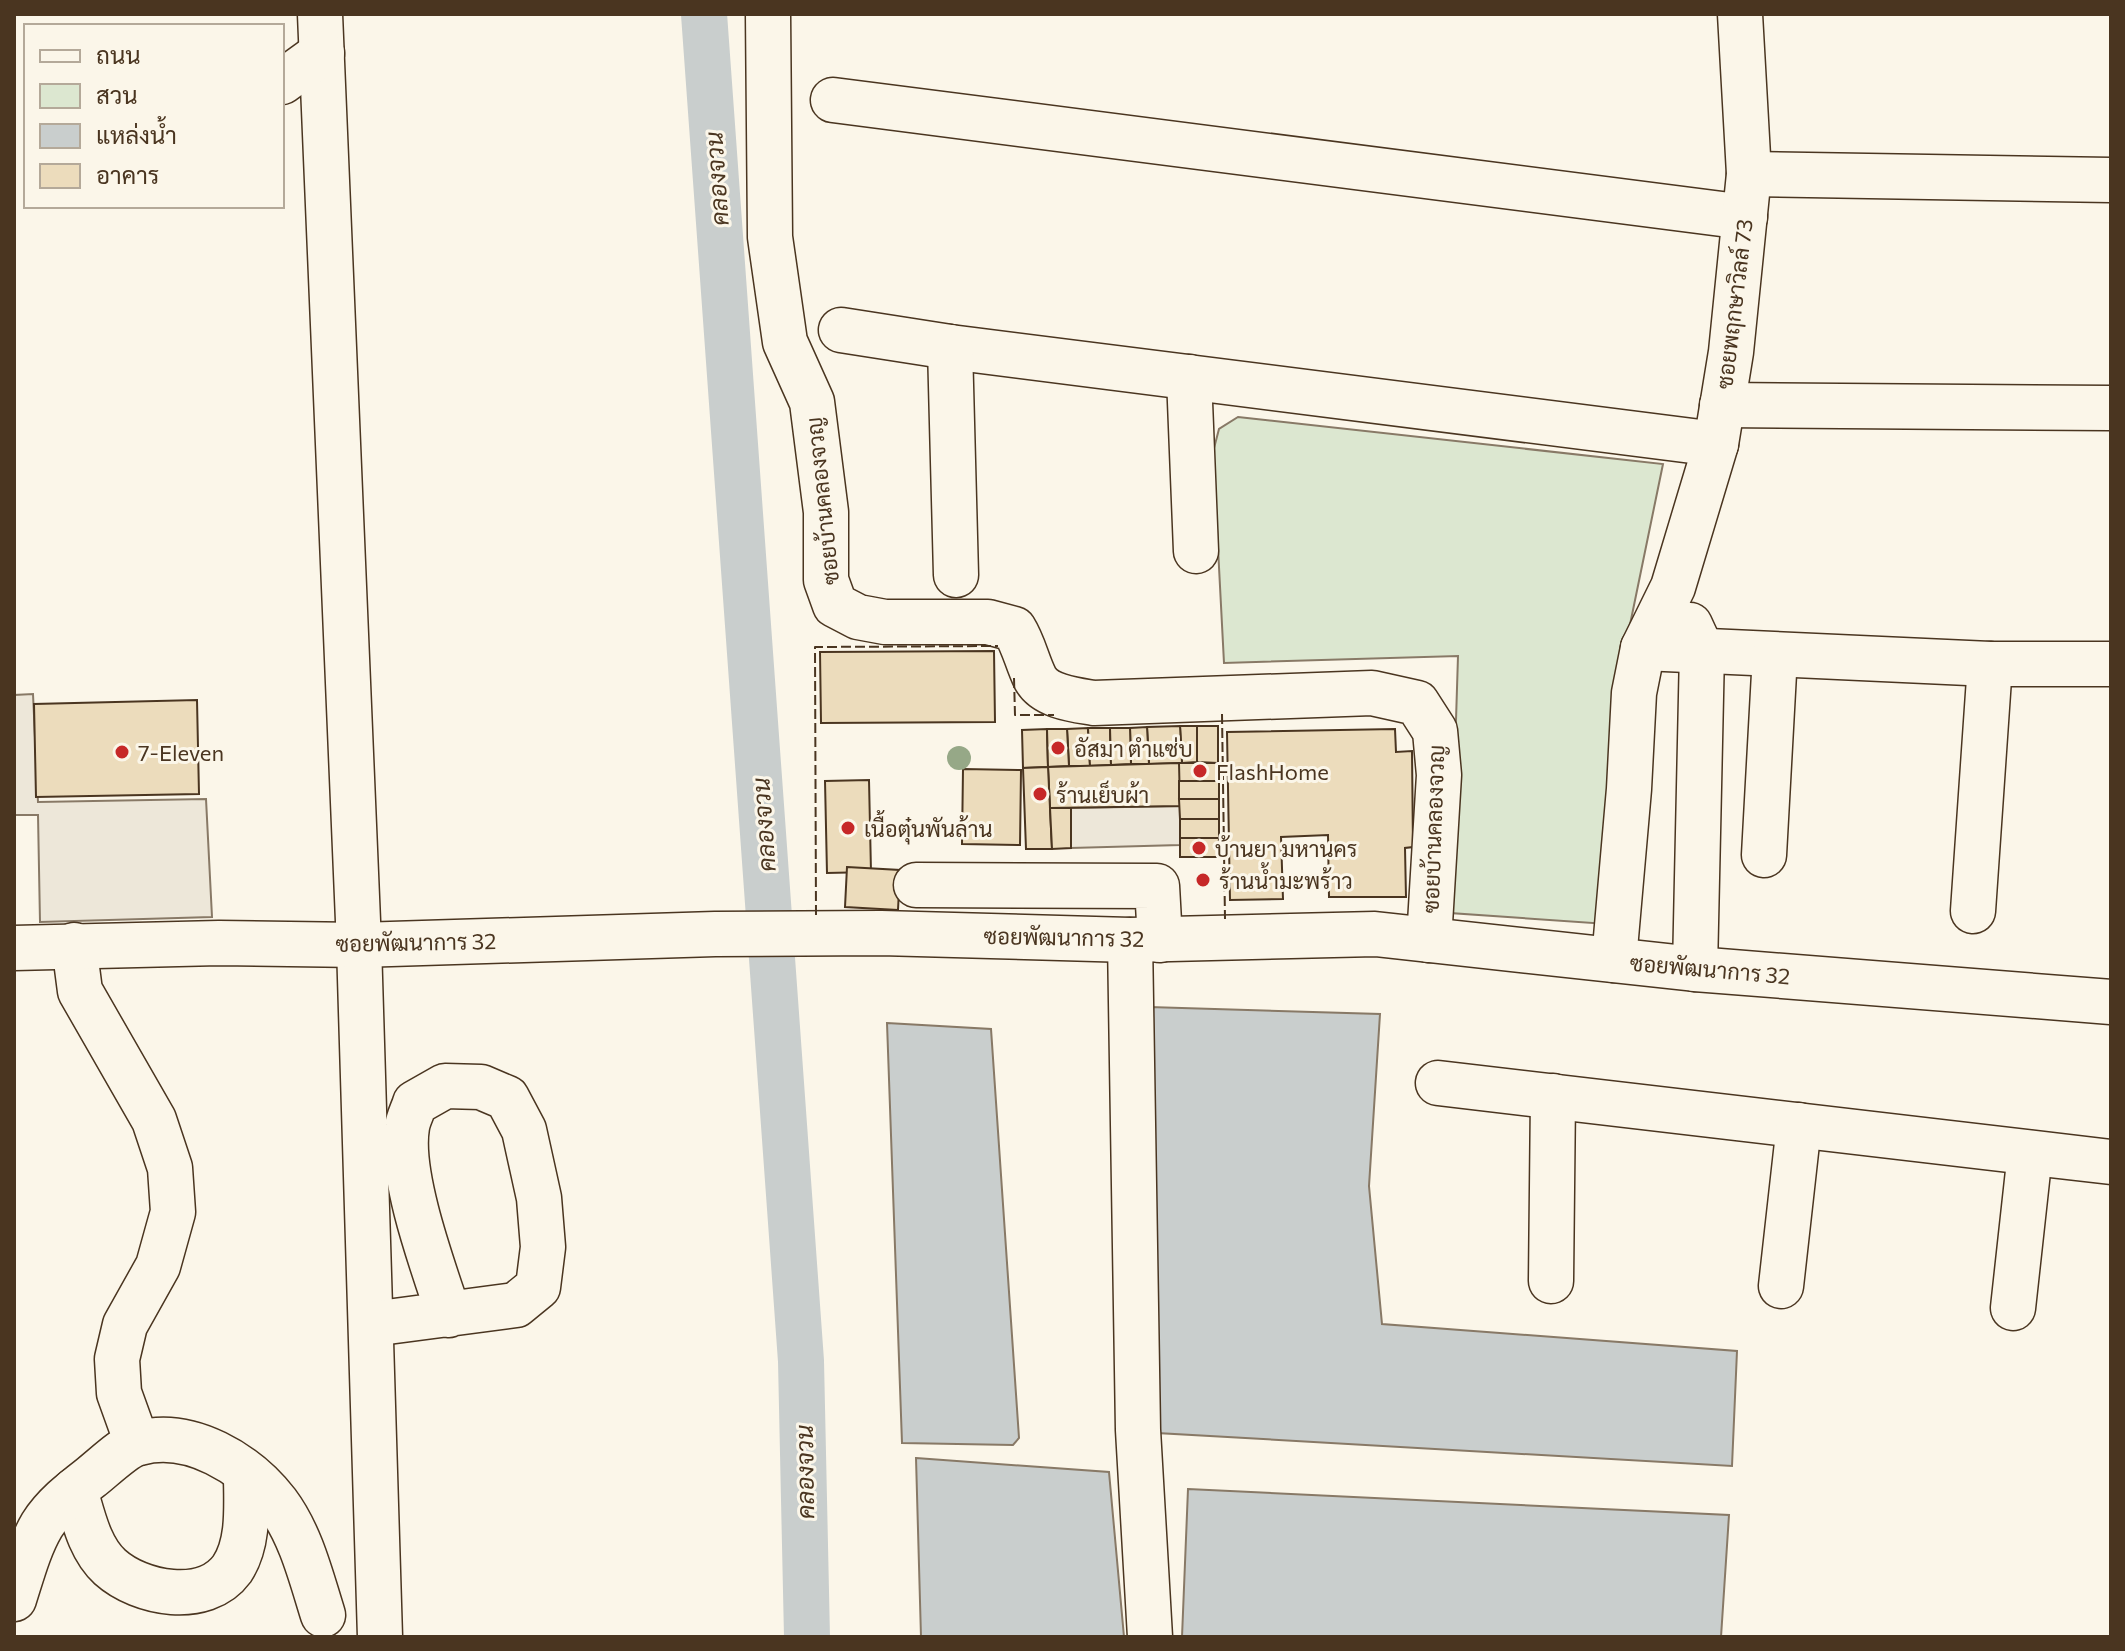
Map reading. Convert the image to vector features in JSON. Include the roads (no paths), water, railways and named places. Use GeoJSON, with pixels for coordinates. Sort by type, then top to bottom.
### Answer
{"type":"FeatureCollection","features":[{"type":"Feature","properties":{"kind":"street","name":"ซอยบ้านคลองจวญ"},"geometry":{"type":"LineString","coordinates":[[768,14],[770,237],[785,342],[812,402],[826,512],[826,580],[835,605],[858,617],[885,622],[988,622],[1014,629],[1023,643],[1036,682],[1063,698],[1079,701],[1094,703],[1372,693],[1417,703],[1435,731],[1439,775],[1429,940]]}},
{"type":"Feature","properties":{"kind":"street","name":"ซอยพฤกษาวิลล์ 73"},"geometry":{"type":"LineString","coordinates":[[1614,960],[1634,693],[1643,648],[1673,587],[1719,424],[1731,352],[1749,174],[1740,14]]}},
{"type":"Feature","properties":{"kind":"street"},"geometry":{"type":"LineString","coordinates":[[284,79],[321,33]]}},
{"type":"Feature","properties":{"kind":"street"},"geometry":{"type":"LineString","coordinates":[[321,33],[359,945],[380,1637]]}},
{"type":"Feature","properties":{"kind":"street"},"geometry":{"type":"LineString","coordinates":[[833,100],[1745,217]]}},
{"type":"Feature","properties":{"kind":"street"},"geometry":{"type":"LineString","coordinates":[[1749,174],[2111,180]]}},
{"type":"Feature","properties":{"kind":"street"},"geometry":{"type":"LineString","coordinates":[[841,330],[1189,377],[1719,424],[2111,408]]}},
{"type":"Feature","properties":{"kind":"street"},"geometry":{"type":"LineString","coordinates":[[950,347],[956,575]]}},
{"type":"Feature","properties":{"kind":"street"},"geometry":{"type":"LineString","coordinates":[[1189,377],[1196,551]]}},
{"type":"Feature","properties":{"kind":"street"},"geometry":{"type":"LineString","coordinates":[[1673,587],[1702,651],[1695,969]]}},
{"type":"Feature","properties":{"kind":"street"},"geometry":{"type":"LineString","coordinates":[[1643,648],[1990,664],[2111,664]]}},
{"type":"Feature","properties":{"kind":"street"},"geometry":{"type":"LineString","coordinates":[[1764,855],[1775,655]]}},
{"type":"Feature","properties":{"kind":"street"},"geometry":{"type":"LineString","coordinates":[[1973,911],[1990,664]]}},
{"type":"Feature","properties":{"kind":"street"},"geometry":{"type":"LineString","coordinates":[[916,885],[1157,886],[1145,940],[1138,1430],[1150,1637]]}},
{"type":"Feature","properties":{"kind":"street","name":"ซอยพัฒนาการ 32"},"geometry":{"type":"LineString","coordinates":[[14,948],[74,945],[359,945],[715,934],[881,933],[1145,940],[1375,934],[1695,969],[2111,1002]]}},
{"type":"Feature","properties":{"kind":"street"},"geometry":{"type":"LineString","coordinates":[[74,945],[80,991],[154,1120],[170,1168],[173,1212],[158,1266],[125,1325],[117,1359],[119,1393],[137,1443]]}},
{"type":"Feature","properties":{"kind":"street"},"geometry":{"type":"LineString","coordinates":[[1438,1083],[2111,1162]]}},
{"type":"Feature","properties":{"kind":"street"},"geometry":{"type":"LineString","coordinates":[[372,1324],[449,1315],[516,1305],[538,1287],[543,1247],[539,1198],[524,1130],[507,1098],[481,1087],[445,1086],[415,1103],[407,1127],[408,1167],[423,1239],[449,1315]]}},
{"type":"Feature","properties":{"kind":"street"},"geometry":{"type":"LineString","coordinates":[[1551,1281],[1553,1096]]}},
{"type":"Feature","properties":{"kind":"street"},"geometry":{"type":"LineString","coordinates":[[1781,1286],[1799,1125]]}},
{"type":"Feature","properties":{"kind":"street"},"geometry":{"type":"LineString","coordinates":[[2013,1308],[2030,1153]]}},
{"type":"Feature","properties":{"kind":"street"},"geometry":{"type":"LineString","coordinates":[[14,1599],[42,1525],[59,1504],[137,1443],[166,1441],[190,1444],[225,1457],[277,1503],[298,1538],[323,1615]]}},
{"type":"Feature","properties":{"kind":"street"},"geometry":{"type":"LineString","coordinates":[[75,1490],[91,1540],[109,1566],[133,1582],[154,1590],[202,1590],[218,1582],[232,1569],[242,1546],[246,1522],[246,1473]]}},
{"type":"Feature","properties":{"kind":"water"},"geometry":{"type":"Polygon","coordinates":[[[1149,1007],[1380,1014],[1369,1186],[1382,1324],[1737,1351],[1732,1466],[1157,1433],[1149,1007]]]}},
{"type":"Feature","properties":{"kind":"water"},"geometry":{"type":"Polygon","coordinates":[[[887,1023],[991,1029],[1019,1438],[1013,1445],[902,1443],[887,1023]]]}},
{"type":"Feature","properties":{"kind":"water"},"geometry":{"type":"Polygon","coordinates":[[[916,1458],[1109,1472],[1124,1637],[921,1637],[916,1458]]]}},
{"type":"Feature","properties":{"kind":"water"},"geometry":{"type":"Polygon","coordinates":[[[1188,1489],[1729,1515],[1721,1637],[1182,1637],[1188,1489]]]}},
{"type":"Feature","properties":{"kind":"waterway","name":"คลองจวน"},"geometry":{"type":"LineString","coordinates":[[704,14],[801,1361],[807,1637]]}},
{"type":"Feature","properties":{"kind":"place","name":"อัสมา ตำแซ่บ"},"geometry":{"type":"Point","coordinates":[1058,748]}},
{"type":"Feature","properties":{"kind":"place","name":"7-Eleven"},"geometry":{"type":"Point","coordinates":[122,752]}},
{"type":"Feature","properties":{"kind":"place","name":"FlashHome"},"geometry":{"type":"Point","coordinates":[1200,771]}},
{"type":"Feature","properties":{"kind":"place","name":"ร้านเย็บผ้า"},"geometry":{"type":"Point","coordinates":[1040,794]}},
{"type":"Feature","properties":{"kind":"place","name":"เนื้อตุ๋นพันล้าน"},"geometry":{"type":"Point","coordinates":[848,828]}},
{"type":"Feature","properties":{"kind":"place","name":"บ้านยา มหานคร"},"geometry":{"type":"Point","coordinates":[1199,848]}},
{"type":"Feature","properties":{"kind":"place","name":"ร้านน้ำมะพร้าว"},"geometry":{"type":"Point","coordinates":[1203,880]}}]}
